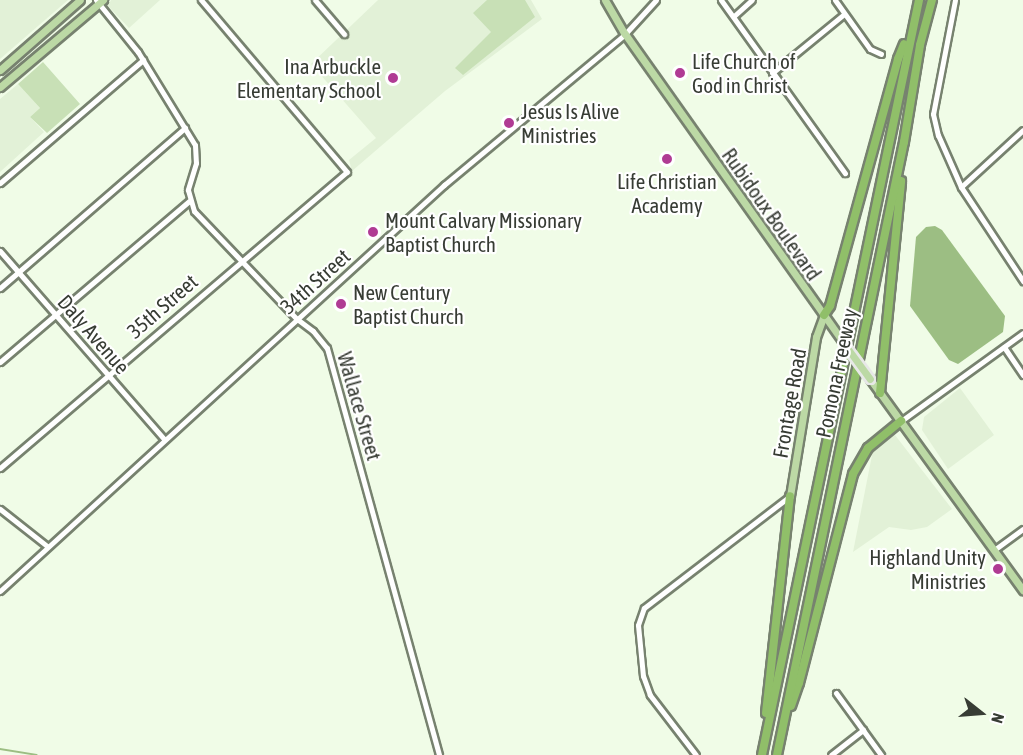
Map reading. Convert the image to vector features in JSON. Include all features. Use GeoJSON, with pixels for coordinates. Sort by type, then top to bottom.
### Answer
{"type":"FeatureCollection","features":[{"type":"Feature","properties":{"kind":"highway","name":"Pomona Freeway"},"geometry":{"type":"LineString","coordinates":[[762,755],[919,0]]}},
{"type":"Feature","properties":{"kind":"highway","name":"Pomona Freeway"},"geometry":{"type":"LineString","coordinates":[[777,755],[909,117],[920,45],[932,0]]}},
{"type":"Feature","properties":{"kind":"highway"},"geometry":{"type":"LineString","coordinates":[[824,315],[830,306],[898,59],[912,27]]}},
{"type":"Feature","properties":{"kind":"highway"},"geometry":{"type":"LineString","coordinates":[[880,393],[898,199],[909,117]]}},
{"type":"Feature","properties":{"kind":"highway"},"geometry":{"type":"LineString","coordinates":[[782,729],[799,683],[853,474],[868,448],[901,421]]}},
{"type":"Feature","properties":{"kind":"highway"},"geometry":{"type":"LineString","coordinates":[[762,755],[790,496]]}},
{"type":"Feature","properties":{"kind":"main road"},"geometry":{"type":"LineString","coordinates":[[0,70],[80,0]]}},
{"type":"Feature","properties":{"kind":"main road","name":"Rubidoux Boulevard"},"geometry":{"type":"LineString","coordinates":[[605,0],[625,34],[834,330],[1023,590]]}},
{"type":"Feature","properties":{"kind":"main road"},"geometry":{"type":"LineString","coordinates":[[0,87],[99,1]]}},
{"type":"Feature","properties":{"kind":"main road","name":"Frontage Road"},"geometry":{"type":"LineString","coordinates":[[790,496],[816,337],[824,315]]}},
{"type":"Feature","properties":{"kind":"street","name":"35th Street"},"geometry":{"type":"LineString","coordinates":[[0,468],[347,172],[201,0]]}},
{"type":"Feature","properties":{"kind":"street"},"geometry":{"type":"LineString","coordinates":[[315,0],[344,34]]}},
{"type":"Feature","properties":{"kind":"street","name":"34th Street"},"geometry":{"type":"LineString","coordinates":[[0,591],[445,185],[625,34],[656,0]]}},
{"type":"Feature","properties":{"kind":"street"},"geometry":{"type":"LineString","coordinates":[[721,0],[845,173]]}},
{"type":"Feature","properties":{"kind":"street"},"geometry":{"type":"LineString","coordinates":[[734,16],[752,0]]}},
{"type":"Feature","properties":{"kind":"street"},"geometry":{"type":"LineString","coordinates":[[835,0],[870,49],[881,54]]}},
{"type":"Feature","properties":{"kind":"street"},"geometry":{"type":"LineString","coordinates":[[955,0],[933,114],[938,135],[961,187],[1023,281]]}},
{"type":"Feature","properties":{"kind":"street"},"geometry":{"type":"LineString","coordinates":[[0,362],[189,201],[188,185],[196,163],[196,152],[185,128],[142,60],[99,1]]}},
{"type":"Feature","properties":{"kind":"street"},"geometry":{"type":"LineString","coordinates":[[772,73],[844,14]]}},
{"type":"Feature","properties":{"kind":"street"},"geometry":{"type":"LineString","coordinates":[[0,183],[142,60]]}},
{"type":"Feature","properties":{"kind":"street"},"geometry":{"type":"LineString","coordinates":[[0,288],[185,128]]}},
{"type":"Feature","properties":{"kind":"street"},"geometry":{"type":"LineString","coordinates":[[961,187],[1023,130]]}},
{"type":"Feature","properties":{"kind":"street","name":"Wallace Street"},"geometry":{"type":"LineString","coordinates":[[189,201],[194,211],[240,261],[297,320],[313,330],[327,348],[439,755]]}},
{"type":"Feature","properties":{"kind":"street","name":"Daly Avenue"},"geometry":{"type":"LineString","coordinates":[[0,251],[164,439]]}},
{"type":"Feature","properties":{"kind":"street"},"geometry":{"type":"LineString","coordinates":[[901,421],[1023,333]]}},
{"type":"Feature","properties":{"kind":"street"},"geometry":{"type":"LineString","coordinates":[[1004,347],[1023,375]]}},
{"type":"Feature","properties":{"kind":"street"},"geometry":{"type":"LineString","coordinates":[[696,755],[650,695],[643,676],[638,625],[644,608],[790,496]]}},
{"type":"Feature","properties":{"kind":"street"},"geometry":{"type":"LineString","coordinates":[[0,509],[47,546]]}},
{"type":"Feature","properties":{"kind":"street"},"geometry":{"type":"LineString","coordinates":[[994,550],[1023,529]]}},
{"type":"Feature","properties":{"kind":"street"},"geometry":{"type":"LineString","coordinates":[[836,693],[882,755]]}},
{"type":"Feature","properties":{"kind":"street"},"geometry":{"type":"LineString","coordinates":[[831,755],[862,730]]}},
{"type":"Feature","properties":{"kind":"shaded area"},"geometry":{"type":"Polygon","coordinates":[[[0,0],[68,0],[0,59],[0,0]]]}},
{"type":"Feature","properties":{"kind":"shaded area"},"geometry":{"type":"Polygon","coordinates":[[[111,0],[160,0],[129,28],[108,6],[111,0]]]}},
{"type":"Feature","properties":{"kind":"shaded area","name":"Ina Arbuckle Elementary School"},"geometry":{"type":"Polygon","coordinates":[[[378,0],[531,0],[542,19],[445,91],[352,171],[349,160],[376,138],[311,64],[378,0]]]}},
{"type":"Feature","properties":{"kind":"shaded area"},"geometry":{"type":"Polygon","coordinates":[[[487,0],[525,0],[535,17],[463,75],[455,68],[491,32],[473,13],[487,0]]]}},
{"type":"Feature","properties":{"kind":"shaded area"},"geometry":{"type":"Polygon","coordinates":[[[43,62],[80,104],[47,133],[30,117],[40,108],[18,84],[43,62]]]}},
{"type":"Feature","properties":{"kind":"shaded area"},"geometry":{"type":"Polygon","coordinates":[[[18,84],[40,108],[30,117],[44,132],[0,172],[0,99],[18,84]]]}},
{"type":"Feature","properties":{"kind":"shaded area"},"geometry":{"type":"Polygon","coordinates":[[[935,226],[942,230],[1005,316],[1003,332],[958,364],[949,360],[910,306],[916,237],[926,227],[935,226]]]}},
{"type":"Feature","properties":{"kind":"shaded area"},"geometry":{"type":"Polygon","coordinates":[[[960,388],[994,435],[948,469],[922,430],[924,417],[960,388]]]}},
{"type":"Feature","properties":{"kind":"shaded area"},"geometry":{"type":"Polygon","coordinates":[[[895,435],[952,509],[927,527],[911,530],[889,527],[853,552],[873,450],[895,435]]]}},
{"type":"Feature","properties":{"kind":"waterway"},"geometry":{"type":"LineString","coordinates":[[0,749],[37,755]]}},
{"type":"Feature","properties":{"kind":"place","name":"Life Church of God in Christ"},"geometry":{"type":"Point","coordinates":[680,73]}},
{"type":"Feature","properties":{"kind":"place","name":"Ina Arbuckle Elementary School"},"geometry":{"type":"Point","coordinates":[393,78]}},
{"type":"Feature","properties":{"kind":"place","name":"Jesus Is Alive Ministries"},"geometry":{"type":"Point","coordinates":[509,123]}},
{"type":"Feature","properties":{"kind":"place","name":"Life Christian Academy"},"geometry":{"type":"Point","coordinates":[667,159]}},
{"type":"Feature","properties":{"kind":"place","name":"Mount Calvary Missionary Baptist Church"},"geometry":{"type":"Point","coordinates":[373,232]}},
{"type":"Feature","properties":{"kind":"place","name":"New Century Baptist Church"},"geometry":{"type":"Point","coordinates":[341,304]}},
{"type":"Feature","properties":{"kind":"place","name":"Highland Unity Ministries"},"geometry":{"type":"Point","coordinates":[998,569]}}]}
